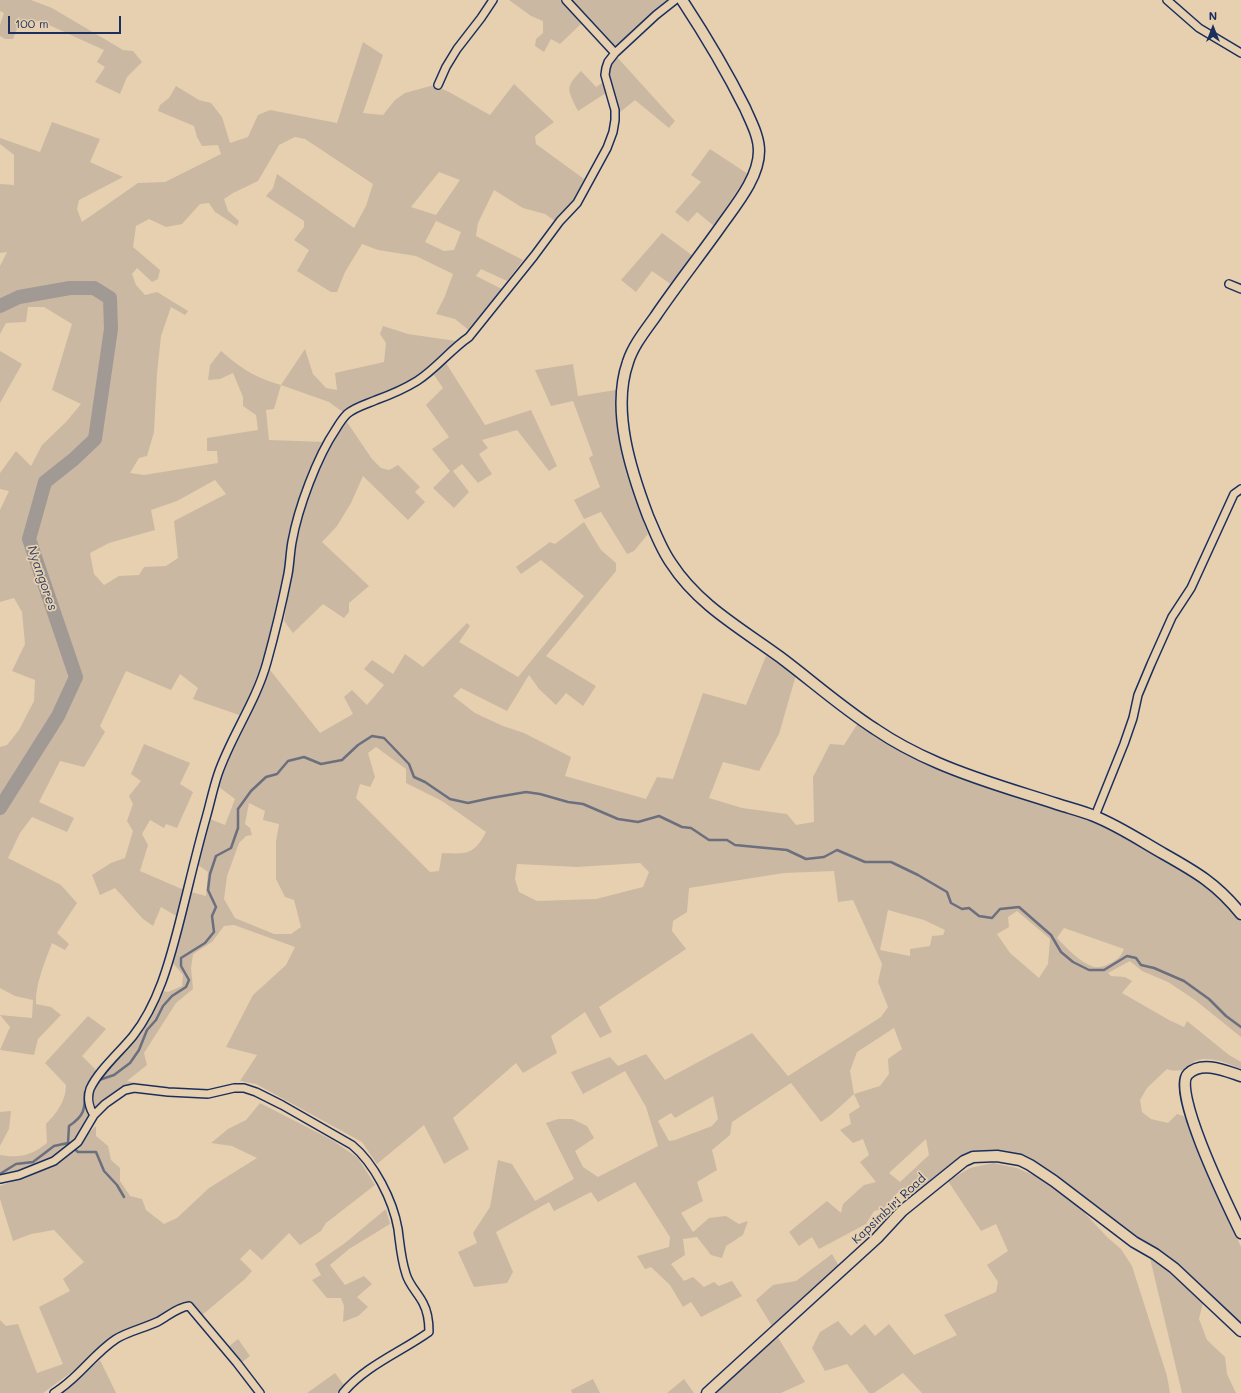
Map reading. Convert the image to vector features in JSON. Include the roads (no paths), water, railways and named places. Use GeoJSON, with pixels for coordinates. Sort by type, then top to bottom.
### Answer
{"type":"FeatureCollection","features":[{"type":"Feature","properties":{"kind":"street"},"geometry":{"type":"LineString","coordinates":[[438,85],[446,67],[457,50],[493,0]]}},
{"type":"Feature","properties":{"kind":"street"},"geometry":{"type":"LineString","coordinates":[[566,0],[615,53]]}},
{"type":"Feature","properties":{"kind":"street"},"geometry":{"type":"LineString","coordinates":[[94,1115],[89,1102],[90,1088],[143,1022],[161,984],[176,937],[199,844],[218,776],[228,748],[243,721],[266,665],[281,609],[297,521],[312,476],[323,452],[336,429],[348,413],[397,392],[418,380],[457,345],[469,337],[560,221],[577,203],[607,148],[613,132],[615,110],[605,75],[608,62],[615,53],[656,15],[675,0]]}},
{"type":"Feature","properties":{"kind":"street"},"geometry":{"type":"LineString","coordinates":[[682,0],[716,53],[736,90],[754,127],[759,148],[759,158],[755,172],[739,201],[646,329],[628,359],[622,389],[622,418],[628,455],[640,494],[657,537],[671,564],[687,584],[703,600],[730,622],[779,656],[825,693],[876,730],[944,765],[973,777],[1095,816],[1132,835],[1196,872],[1214,885],[1229,899],[1241,914]]}},
{"type":"Feature","properties":{"kind":"street"},"geometry":{"type":"LineString","coordinates":[[1167,0],[1190,21],[1241,53]]}},
{"type":"Feature","properties":{"kind":"street"},"geometry":{"type":"LineString","coordinates":[[1228,284],[1241,289]]}},
{"type":"Feature","properties":{"kind":"street"},"geometry":{"type":"LineString","coordinates":[[1095,816],[1124,744],[1133,718],[1138,695],[1151,664],[1172,618],[1191,588],[1234,494],[1241,489]]}},
{"type":"Feature","properties":{"kind":"street"},"geometry":{"type":"LineString","coordinates":[[1241,1076],[1211,1067],[1201,1068],[1192,1071],[1187,1075],[1184,1088],[1198,1135],[1215,1178],[1241,1233]]}},
{"type":"Feature","properties":{"kind":"street"},"geometry":{"type":"LineString","coordinates":[[0,1180],[19,1175],[54,1161],[78,1142],[94,1115],[114,1097],[125,1090],[134,1088],[168,1092],[208,1094],[240,1087],[256,1092],[282,1105],[352,1145],[361,1152],[382,1184],[398,1227],[402,1260],[406,1276],[423,1303],[427,1315],[429,1332],[368,1370],[343,1393]]}},
{"type":"Feature","properties":{"kind":"street","name":"Kapsimbiri Road"},"geometry":{"type":"LineString","coordinates":[[707,1393],[877,1238],[902,1211],[964,1161],[972,1157],[997,1156],[1020,1160],[1049,1178],[1134,1242],[1155,1254],[1174,1268],[1241,1331]]}},
{"type":"Feature","properties":{"kind":"street"},"geometry":{"type":"LineString","coordinates":[[54,1393],[69,1382],[117,1338],[151,1325],[180,1308],[189,1306],[260,1393]]}},
{"type":"Feature","properties":{"kind":"waterway","name":"Nyangores"},"geometry":{"type":"LineString","coordinates":[[0,306],[19,297],[70,288],[94,288],[110,298],[111,329],[95,439],[74,459],[45,482],[29,539],[76,677],[58,716],[0,808]]}},
{"type":"Feature","properties":{"kind":"waterway"},"geometry":{"type":"LineString","coordinates":[[97,1082],[114,1075],[130,1063],[139,1050],[147,1030],[156,1020],[163,1006],[172,996],[186,987],[189,980],[181,966],[181,958],[205,943],[214,932],[212,916],[216,907],[208,890],[210,874],[216,856],[231,848],[238,828],[238,809],[251,791],[266,777],[277,774],[288,761],[304,757],[321,764],[342,760],[358,745],[372,736],[384,738],[409,764],[414,777],[425,782],[450,799],[468,803],[526,792],[583,804],[618,819],[638,822],[659,816],[682,827],[691,828],[709,840],[727,840],[735,845],[787,850],[806,859],[824,857],[837,850],[865,862],[891,862],[918,875],[947,892],[951,903],[962,909],[969,908],[979,916],[992,918],[1000,909],[1019,907],[1051,935],[1061,952],[1073,962],[1089,970],[1104,970],[1127,956],[1136,958],[1141,965],[1154,968],[1184,981],[1209,999],[1226,1016],[1241,1027]]}},
{"type":"Feature","properties":{"kind":"waterway"},"geometry":{"type":"LineString","coordinates":[[0,1174],[16,1164],[33,1162],[54,1146],[68,1143],[69,1126],[81,1116],[85,1104],[85,1092],[87,1091]]}},
{"type":"Feature","properties":{"kind":"waterway"},"geometry":{"type":"LineString","coordinates":[[68,1143],[78,1152],[96,1152],[104,1171],[117,1185],[124,1197]]}}]}
